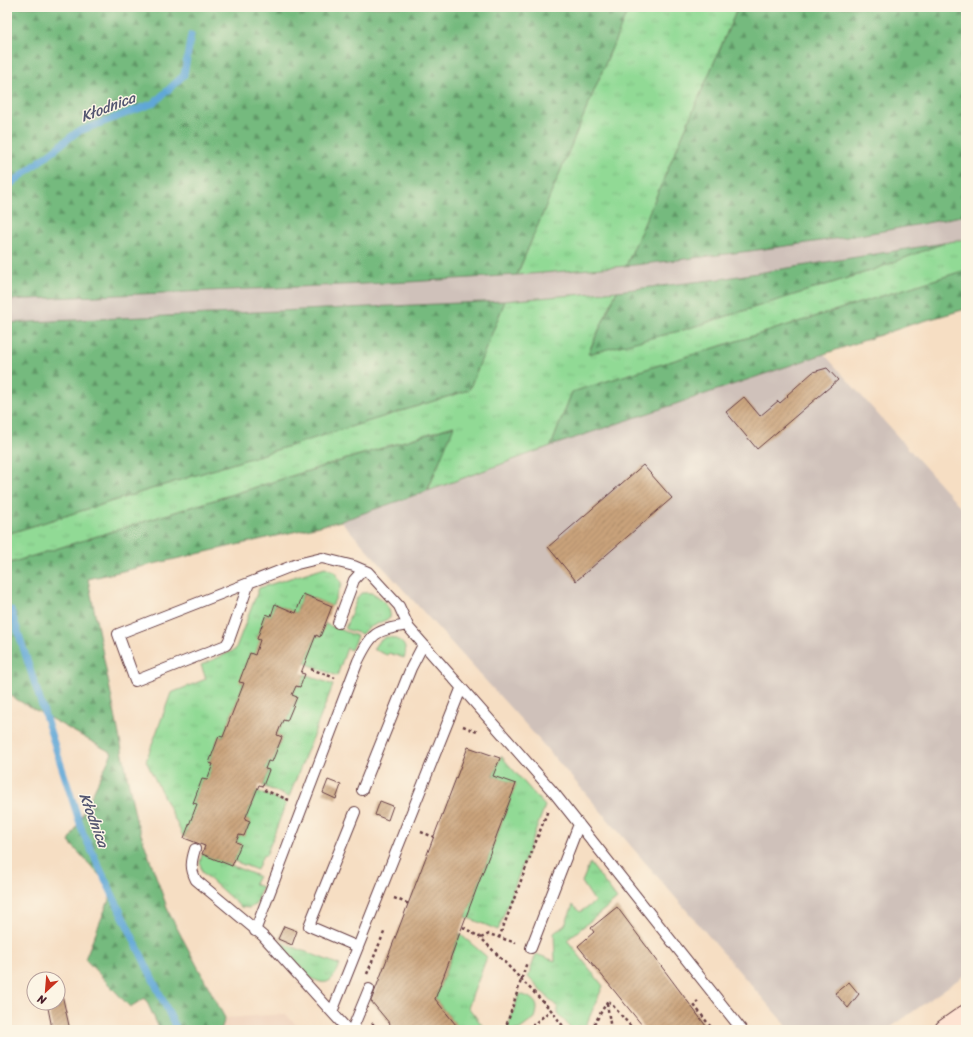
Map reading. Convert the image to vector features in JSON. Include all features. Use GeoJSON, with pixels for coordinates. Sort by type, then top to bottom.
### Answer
{"type":"FeatureCollection","features":[{"type":"Feature","properties":{"kind":"street"},"geometry":{"type":"LineString","coordinates":[[946,1030],[966,1016]]}},
{"type":"Feature","properties":{"kind":"lane"},"geometry":{"type":"LineString","coordinates":[[249,583],[226,645],[135,681],[118,634],[249,583],[304,562],[322,558],[354,566],[368,572],[399,606],[407,625],[423,646],[555,794],[742,1030]]}},
{"type":"Feature","properties":{"kind":"lane"},"geometry":{"type":"LineString","coordinates":[[338,623],[354,580],[363,570]]}},
{"type":"Feature","properties":{"kind":"lane"},"geometry":{"type":"LineString","coordinates":[[255,930],[358,661],[367,642],[375,634],[386,629],[407,625]]}},
{"type":"Feature","properties":{"kind":"lane"},"geometry":{"type":"LineString","coordinates":[[362,790],[411,668],[423,646]]}},
{"type":"Feature","properties":{"kind":"lane"},"geometry":{"type":"LineString","coordinates":[[332,1012],[461,689]]}},
{"type":"Feature","properties":{"kind":"lane"},"geometry":{"type":"LineString","coordinates":[[355,812],[309,926],[358,947]]}},
{"type":"Feature","properties":{"kind":"lane"},"geometry":{"type":"LineString","coordinates":[[531,948],[579,824]]}},
{"type":"Feature","properties":{"kind":"lane"},"geometry":{"type":"LineString","coordinates":[[195,849],[191,863],[192,871],[196,880],[262,936],[348,1030]]}},
{"type":"Feature","properties":{"kind":"lane"},"geometry":{"type":"LineString","coordinates":[[352,1030],[369,990]]}},
{"type":"Feature","properties":{"kind":"path"},"geometry":{"type":"LineString","coordinates":[[311,669],[339,680]]}},
{"type":"Feature","properties":{"kind":"path"},"geometry":{"type":"LineString","coordinates":[[456,727],[462,726],[472,729],[478,733]]}},
{"type":"Feature","properties":{"kind":"path"},"geometry":{"type":"LineString","coordinates":[[264,790],[291,801]]}},
{"type":"Feature","properties":{"kind":"path"},"geometry":{"type":"LineString","coordinates":[[499,938],[550,806]]}},
{"type":"Feature","properties":{"kind":"path"},"geometry":{"type":"LineString","coordinates":[[414,830],[434,837]]}},
{"type":"Feature","properties":{"kind":"path"},"geometry":{"type":"LineString","coordinates":[[389,896],[409,904]]}},
{"type":"Feature","properties":{"kind":"path"},"geometry":{"type":"LineString","coordinates":[[394,906],[396,899]]}},
{"type":"Feature","properties":{"kind":"path"},"geometry":{"type":"LineString","coordinates":[[367,974],[386,927]]}},
{"type":"Feature","properties":{"kind":"path"},"geometry":{"type":"LineString","coordinates":[[463,927],[481,938],[551,1010],[566,1030]]}},
{"type":"Feature","properties":{"kind":"path"},"geometry":{"type":"LineString","coordinates":[[481,938],[489,934],[531,948],[505,1030]]}},
{"type":"Feature","properties":{"kind":"path"},"geometry":{"type":"LineString","coordinates":[[607,1002],[608,1000],[634,1030]]}},
{"type":"Feature","properties":{"kind":"path"},"geometry":{"type":"LineString","coordinates":[[591,1030],[607,1002]]}},
{"type":"Feature","properties":{"kind":"path"},"geometry":{"type":"LineString","coordinates":[[607,1002],[611,1030]]}},
{"type":"Feature","properties":{"kind":"path"},"geometry":{"type":"LineString","coordinates":[[527,1030],[551,1010]]}},
{"type":"Feature","properties":{"kind":"path"},"geometry":{"type":"LineString","coordinates":[[370,1020],[378,1030]]}},
{"type":"Feature","properties":{"kind":"shaded area"},"geometry":{"type":"Polygon","coordinates":[[[966,215],[966,239],[871,256],[720,279],[617,291],[505,301],[7,323],[7,300],[409,282],[626,266],[840,238],[966,215]]]}},
{"type":"Feature","properties":{"kind":"shaded area"},"geometry":{"type":"Polygon","coordinates":[[[824,354],[966,513],[966,974],[887,1030],[790,1030],[535,735],[341,521],[551,446],[824,354]]]}},
{"type":"Feature","properties":{"kind":"shaded area"},"geometry":{"type":"Polygon","coordinates":[[[286,1014],[301,1030],[221,1030],[225,1018],[286,1014]]]}},
{"type":"Feature","properties":{"kind":"green space"},"geometry":{"type":"Polygon","coordinates":[[[7,7],[629,7],[517,275],[409,282],[7,300],[7,7]]]}},
{"type":"Feature","properties":{"kind":"green space"},"geometry":{"type":"Polygon","coordinates":[[[629,7],[738,7],[626,266],[517,275],[629,7]]]}},
{"type":"Feature","properties":{"kind":"green space"},"geometry":{"type":"Polygon","coordinates":[[[738,7],[966,7],[966,215],[924,224],[839,238],[626,266],[738,7]]]}},
{"type":"Feature","properties":{"kind":"green space"},"geometry":{"type":"Polygon","coordinates":[[[966,239],[966,270],[572,392],[551,446],[428,491],[453,426],[7,564],[7,534],[469,390],[505,301],[617,291],[588,353],[683,330],[873,270],[944,243],[966,239]]]}},
{"type":"Feature","properties":{"kind":"green space"},"geometry":{"type":"Polygon","coordinates":[[[944,243],[873,270],[683,330],[588,354],[617,291],[720,279],[944,243]]]}},
{"type":"Feature","properties":{"kind":"green space"},"geometry":{"type":"Polygon","coordinates":[[[966,270],[966,309],[913,324],[551,446],[572,392],[966,270]]]}},
{"type":"Feature","properties":{"kind":"green space"},"geometry":{"type":"Polygon","coordinates":[[[505,301],[469,390],[7,534],[7,323],[505,301]]]}},
{"type":"Feature","properties":{"kind":"green space"},"geometry":{"type":"Polygon","coordinates":[[[454,426],[427,491],[341,521],[88,579],[136,820],[169,913],[225,1018],[221,1030],[160,1030],[145,998],[130,1007],[85,959],[113,890],[69,842],[112,753],[7,694],[7,564],[454,426]]]}},
{"type":"Feature","properties":{"kind":"green space"},"geometry":{"type":"Polygon","coordinates":[[[325,567],[334,571],[342,584],[332,606],[303,594],[296,613],[275,604],[271,616],[266,614],[257,638],[260,640],[255,655],[250,653],[240,682],[244,683],[223,737],[219,736],[209,762],[213,764],[207,780],[202,779],[193,802],[197,804],[184,838],[146,761],[171,693],[206,679],[201,665],[235,650],[259,588],[325,567]]]}},
{"type":"Feature","properties":{"kind":"green space"},"geometry":{"type":"Polygon","coordinates":[[[361,593],[371,593],[377,596],[386,604],[390,615],[390,618],[366,629],[362,634],[345,629],[357,598],[361,593]]]}},
{"type":"Feature","properties":{"kind":"green space"},"geometry":{"type":"Polygon","coordinates":[[[325,624],[357,636],[351,650],[347,648],[337,676],[305,663],[316,635],[320,637],[325,624]]]}},
{"type":"Feature","properties":{"kind":"green space"},"geometry":{"type":"Polygon","coordinates":[[[386,637],[395,638],[402,643],[405,649],[404,658],[389,653],[387,655],[373,649],[378,642],[386,637]]]}},
{"type":"Feature","properties":{"kind":"green space"},"geometry":{"type":"Polygon","coordinates":[[[305,674],[333,685],[289,797],[263,786],[269,771],[265,769],[268,761],[272,762],[282,738],[277,735],[283,720],[287,721],[297,697],[292,695],[296,686],[300,687],[305,674]]]}},
{"type":"Feature","properties":{"kind":"green space"},"geometry":{"type":"Polygon","coordinates":[[[501,756],[545,806],[498,930],[466,917],[516,784],[493,776],[501,756]]]}},
{"type":"Feature","properties":{"kind":"green space"},"geometry":{"type":"Polygon","coordinates":[[[257,791],[286,803],[266,856],[263,855],[257,870],[234,861],[241,844],[236,842],[239,835],[244,836],[250,821],[245,819],[257,791]]]}},
{"type":"Feature","properties":{"kind":"green space"},"geometry":{"type":"Polygon","coordinates":[[[202,854],[258,876],[254,884],[262,887],[255,905],[249,908],[241,907],[202,872],[200,863],[202,854]]]}},
{"type":"Feature","properties":{"kind":"green space"},"geometry":{"type":"Polygon","coordinates":[[[590,863],[617,899],[567,940],[603,986],[584,1030],[573,1030],[558,1014],[558,1008],[528,977],[536,954],[555,961],[554,933],[565,925],[573,905],[580,912],[595,902],[582,882],[590,863]]]}},
{"type":"Feature","properties":{"kind":"green space"},"geometry":{"type":"Polygon","coordinates":[[[460,934],[487,957],[468,1007],[486,1030],[460,1030],[435,999],[460,934]]]}},
{"type":"Feature","properties":{"kind":"green space"},"geometry":{"type":"Polygon","coordinates":[[[275,940],[340,965],[332,979],[321,982],[310,977],[275,940]]]}},
{"type":"Feature","properties":{"kind":"green space"},"geometry":{"type":"Polygon","coordinates":[[[519,994],[525,995],[533,1000],[537,1005],[535,1018],[519,1030],[507,1030],[519,994]]]}},
{"type":"Feature","properties":{"kind":"building"},"geometry":{"type":"Polygon","coordinates":[[[827,368],[838,380],[757,449],[726,412],[744,397],[760,416],[778,401],[780,403],[813,372],[827,368]]]}},
{"type":"Feature","properties":{"kind":"building"},"geometry":{"type":"Polygon","coordinates":[[[643,465],[672,498],[576,581],[548,547],[643,465]]]}},
{"type":"Feature","properties":{"kind":"building"},"geometry":{"type":"Polygon","coordinates":[[[303,594],[332,606],[320,637],[316,635],[301,673],[305,674],[300,687],[296,686],[292,695],[297,697],[287,721],[283,720],[277,735],[282,737],[272,762],[268,761],[265,769],[269,770],[263,786],[259,785],[245,819],[250,821],[244,836],[239,835],[236,842],[241,844],[232,866],[202,854],[205,846],[184,838],[197,804],[193,803],[202,779],[207,780],[213,764],[209,763],[219,736],[223,737],[244,683],[239,682],[250,653],[255,655],[260,640],[257,639],[266,614],[271,616],[275,604],[296,613],[303,594]]]}},
{"type":"Feature","properties":{"kind":"building"},"geometry":{"type":"Polygon","coordinates":[[[468,747],[500,758],[493,776],[516,784],[435,999],[460,1030],[395,1030],[371,1001],[468,747]]]}},
{"type":"Feature","properties":{"kind":"building"},"geometry":{"type":"Polygon","coordinates":[[[328,780],[341,785],[336,799],[323,793],[328,780]]]}},
{"type":"Feature","properties":{"kind":"building"},"geometry":{"type":"Polygon","coordinates":[[[380,801],[393,806],[388,820],[375,815],[380,801]]]}},
{"type":"Feature","properties":{"kind":"building"},"geometry":{"type":"Polygon","coordinates":[[[617,907],[709,1030],[646,1030],[578,946],[594,932],[591,928],[617,907]]]}},
{"type":"Feature","properties":{"kind":"building"},"geometry":{"type":"Polygon","coordinates":[[[284,926],[297,931],[292,945],[278,939],[284,926]]]}},
{"type":"Feature","properties":{"kind":"building"},"geometry":{"type":"Polygon","coordinates":[[[849,982],[859,994],[848,1008],[835,993],[849,982]]]}},
{"type":"Feature","properties":{"kind":"building"},"geometry":{"type":"Polygon","coordinates":[[[49,1011],[66,1011],[70,1030],[49,1030],[52,1028],[49,1011]]]}},
{"type":"Feature","properties":{"kind":"waterway","name":"Kłodnica"},"geometry":{"type":"LineString","coordinates":[[7,187],[77,132],[154,103],[184,75],[191,35]]}},
{"type":"Feature","properties":{"kind":"waterway","name":"Kłodnica"},"geometry":{"type":"LineString","coordinates":[[11,610],[83,833],[177,1030]]}}]}
